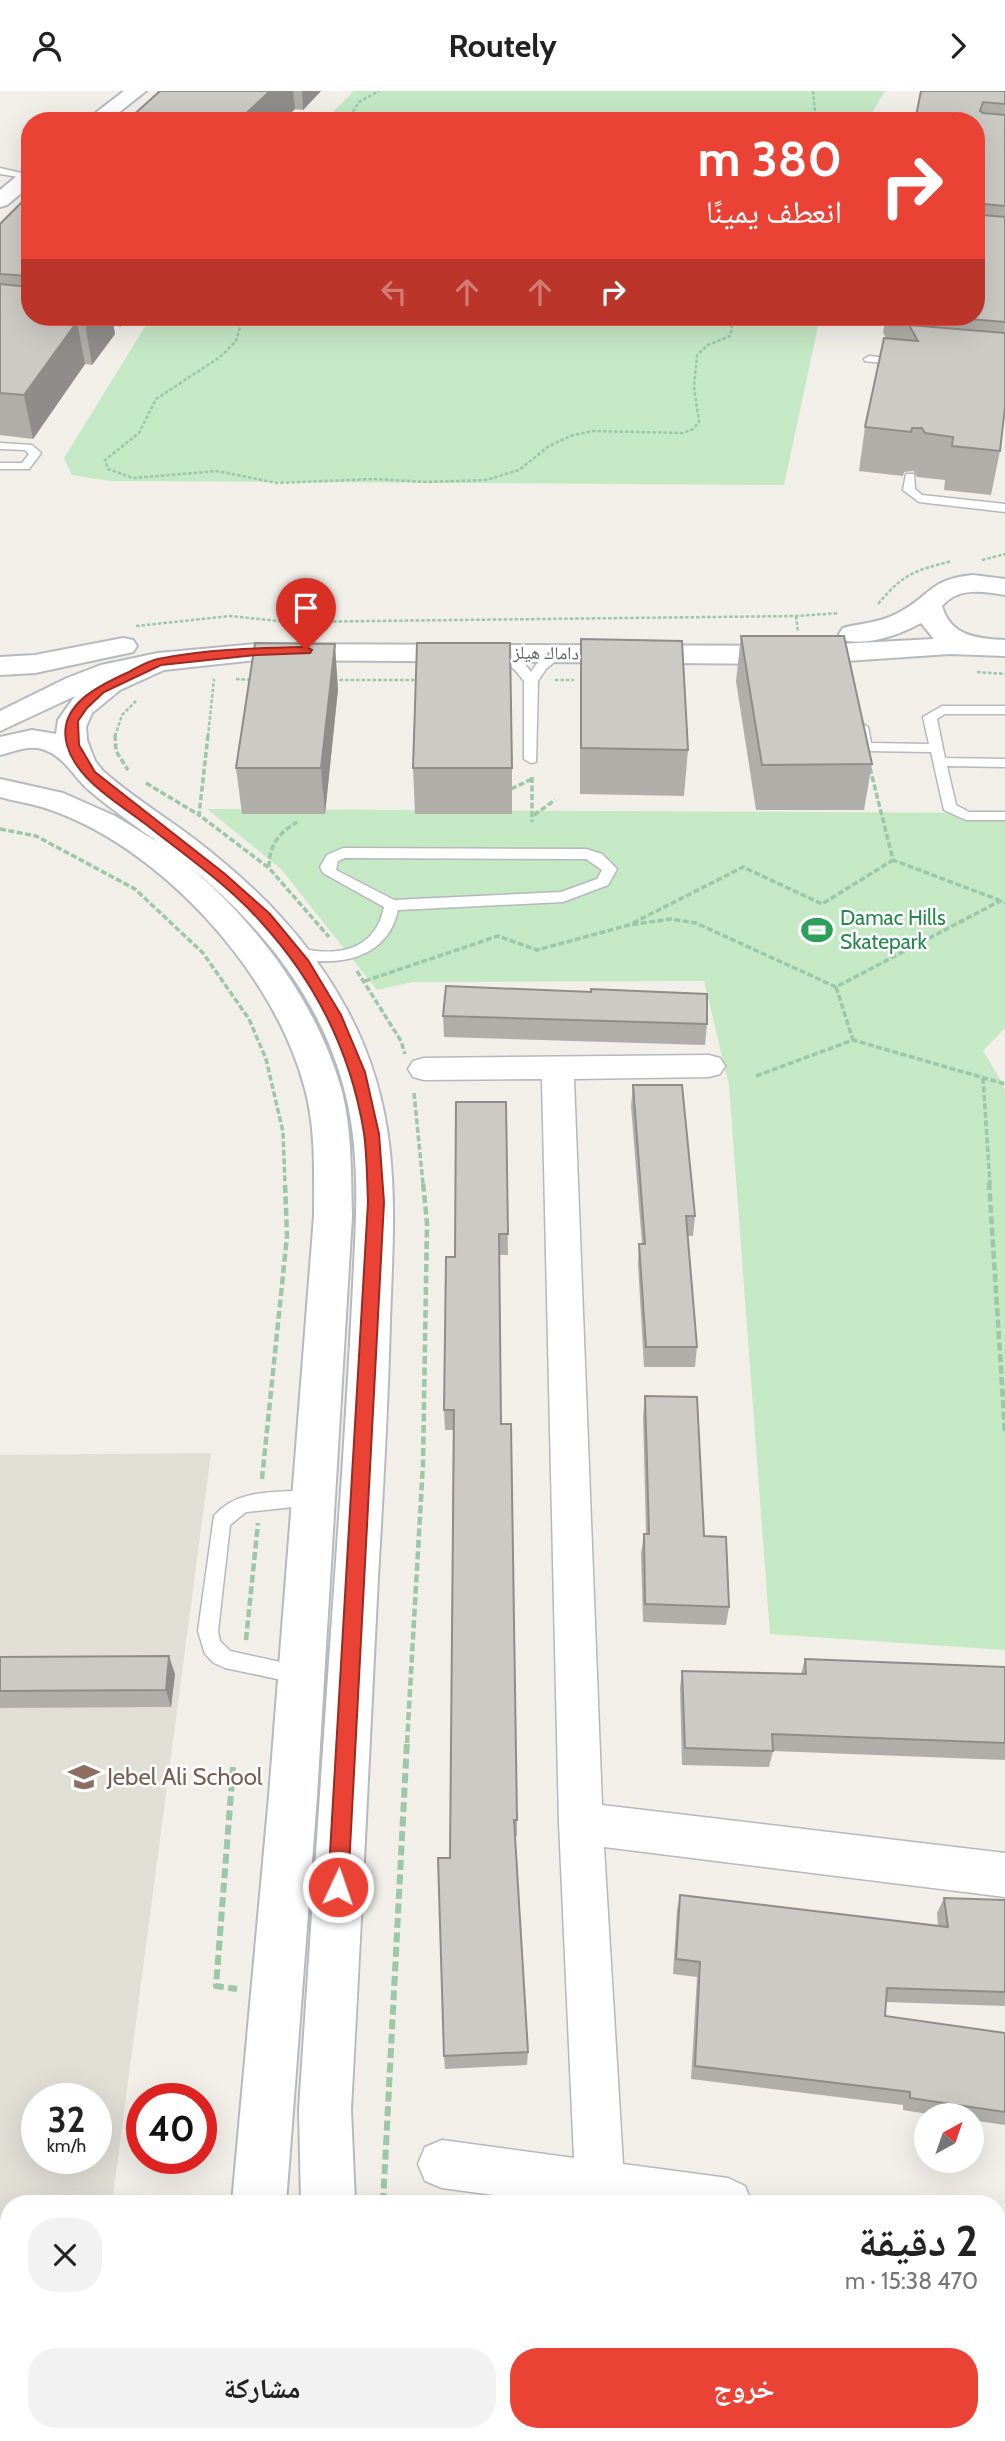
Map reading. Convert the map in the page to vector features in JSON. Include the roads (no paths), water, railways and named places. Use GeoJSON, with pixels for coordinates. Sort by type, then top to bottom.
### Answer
{"type":"FeatureCollection","features":[{"type":"Feature","properties":{"kind":"street"},"geometry":{"type":"LineString","coordinates":[[109,112],[135,91]]}},
{"type":"Feature","properties":{"kind":"street"},"geometry":{"type":"LineString","coordinates":[[138,112],[155,97]]}},
{"type":"Feature","properties":{"kind":"street"},"geometry":{"type":"LineString","coordinates":[[0,201],[21,182]]}},
{"type":"Feature","properties":{"kind":"street","name":"داماك هيلز"},"geometry":{"type":"LineString","coordinates":[[0,696],[129,636],[171,636],[262,627],[797,625],[871,632],[895,627],[914,618],[939,592],[949,587],[994,577]]}},
{"type":"Feature","properties":{"kind":"street"},"geometry":{"type":"LineString","coordinates":[[928,606],[930,619],[939,631],[956,641],[991,647]]}},
{"type":"Feature","properties":{"kind":"street"},"geometry":{"type":"LineString","coordinates":[[0,666],[35,664],[129,636]]}},
{"type":"Feature","properties":{"kind":"street","name":"داماك هيلز"},"geometry":{"type":"LineString","coordinates":[[0,722],[111,671],[158,662],[215,674],[257,652],[500,652],[848,659],[950,646],[991,647]]}},
{"type":"Feature","properties":{"kind":"street"},"geometry":{"type":"LineString","coordinates":[[158,662],[100,690],[83,705],[72,721],[73,745],[78,757],[90,774],[117,798],[220,877],[322,963],[334,1015],[357,1072],[372,1134],[376,1202],[325,2109],[328,2195]]}},
{"type":"Feature","properties":{"kind":"street"},"geometry":{"type":"LineString","coordinates":[[0,747],[23,739],[46,738],[78,757]]}},
{"type":"Feature","properties":{"kind":"street"},"geometry":{"type":"LineString","coordinates":[[2,787],[40,796],[112,825],[198,888],[272,979],[302,1030],[322,1087],[333,1150],[333,1216],[315,1498],[260,2195]]}},
{"type":"Feature","properties":{"kind":"street"},"geometry":{"type":"LineString","coordinates":[[415,1071],[709,1066]]}},
{"type":"Feature","properties":{"kind":"street"},"geometry":{"type":"LineString","coordinates":[[558,1067],[581,1823],[600,2185]]}},
{"type":"Feature","properties":{"kind":"street"},"geometry":{"type":"LineString","coordinates":[[581,1823],[1005,1875]]}},
{"type":"Feature","properties":{"kind":"street"},"geometry":{"type":"LineString","coordinates":[[442,2164],[671,2195]]}},
{"type":"Feature","properties":{"kind":"lane"},"geometry":{"type":"LineString","coordinates":[[0,171],[21,175]]}},
{"type":"Feature","properties":{"kind":"lane"},"geometry":{"type":"LineString","coordinates":[[869,359],[910,362]]}},
{"type":"Feature","properties":{"kind":"lane"},"geometry":{"type":"LineString","coordinates":[[0,466],[27,467],[35,453],[32,448],[2,449]]}},
{"type":"Feature","properties":{"kind":"lane"},"geometry":{"type":"LineString","coordinates":[[911,476],[909,490],[919,498],[1005,507]]}},
{"type":"Feature","properties":{"kind":"lane"},"geometry":{"type":"LineString","coordinates":[[500,652],[519,666],[531,681]]}},
{"type":"Feature","properties":{"kind":"lane"},"geometry":{"type":"LineString","coordinates":[[531,759],[531,681],[541,666],[559,653]]}},
{"type":"Feature","properties":{"kind":"lane"},"geometry":{"type":"LineString","coordinates":[[1005,710],[942,710],[930,717],[949,807],[966,816],[1005,816]]}},
{"type":"Feature","properties":{"kind":"lane"},"geometry":{"type":"LineString","coordinates":[[858,711],[865,747],[1005,763]]}},
{"type":"Feature","properties":{"kind":"lane"},"geometry":{"type":"LineString","coordinates":[[343,853],[586,854],[597,857],[610,869],[603,882],[563,897],[392,905],[330,873],[327,867],[332,858],[343,853]]}},
{"type":"Feature","properties":{"kind":"lane"},"geometry":{"type":"LineString","coordinates":[[322,963],[369,945],[385,932],[391,921],[392,905]]}},
{"type":"Feature","properties":{"kind":"lane"},"geometry":{"type":"LineString","coordinates":[[301,1675],[244,1665],[214,1653],[208,1643],[208,1631],[220,1521],[243,1504],[315,1498]]}},
{"type":"Feature","properties":{"kind":"place","name":"Damac Hills Skatepark"},"geometry":{"type":"Point","coordinates":[817,930]}},
{"type":"Feature","properties":{"kind":"place","name":"Jebel Ali School"},"geometry":{"type":"Point","coordinates":[84,1777]}}]}
